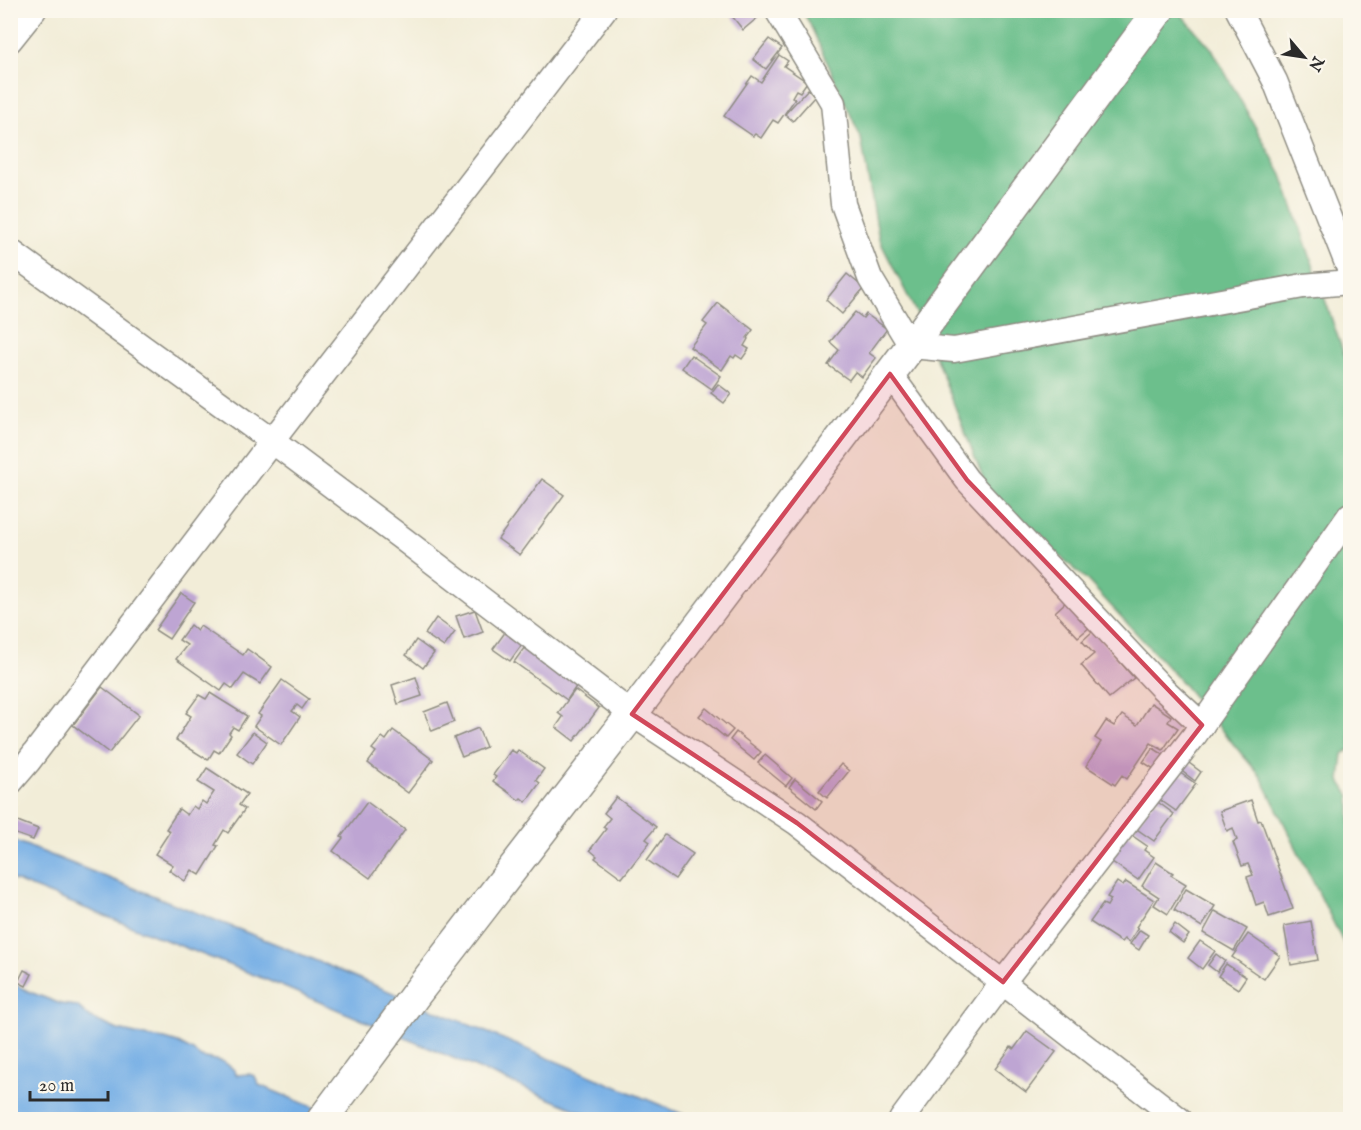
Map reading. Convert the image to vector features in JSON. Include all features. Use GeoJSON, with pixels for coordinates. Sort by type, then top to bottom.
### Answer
{"type":"FeatureCollection","features":[{"type":"Feature","properties":{"kind":"street"},"geometry":{"type":"LineString","coordinates":[[10,40],[34,10]]}},
{"type":"Feature","properties":{"kind":"street"},"geometry":{"type":"LineString","coordinates":[[10,783],[604,10]]}},
{"type":"Feature","properties":{"kind":"street"},"geometry":{"type":"LineString","coordinates":[[777,10],[833,103],[843,204],[870,278],[912,346]]}},
{"type":"Feature","properties":{"kind":"street"},"geometry":{"type":"LineString","coordinates":[[322,1119],[912,346],[1159,10]]}},
{"type":"Feature","properties":{"kind":"street"},"geometry":{"type":"LineString","coordinates":[[1238,10],[1275,81],[1350,271]]}},
{"type":"Feature","properties":{"kind":"street"},"geometry":{"type":"LineString","coordinates":[[10,250],[413,546],[632,714],[797,823],[1180,1119]]}},
{"type":"Feature","properties":{"kind":"street"},"geometry":{"type":"LineString","coordinates":[[912,346],[954,350],[1303,286],[1350,282]]}},
{"type":"Feature","properties":{"kind":"street"},"geometry":{"type":"LineString","coordinates":[[890,374],[967,480],[1161,687],[1202,725]]}},
{"type":"Feature","properties":{"kind":"street"},"geometry":{"type":"LineString","coordinates":[[900,1119],[1202,725],[1350,515]]}},
{"type":"Feature","properties":{"kind":"highlighted area"},"geometry":{"type":"Polygon","coordinates":[[[890,374],[967,480],[1202,725],[1003,982],[797,823],[632,714],[890,374]]]}},
{"type":"Feature","properties":{"kind":"green space"},"geometry":{"type":"Polygon","coordinates":[[[802,11],[1178,11],[1212,49],[1282,175],[1350,372],[1350,749],[1343,754],[1340,781],[1350,796],[1350,956],[1261,777],[1177,677],[1087,580],[989,493],[924,328],[879,239],[861,138],[802,11]]]}},
{"type":"Feature","properties":{"kind":"water"},"geometry":{"type":"Polygon","coordinates":[[[10,839],[281,946],[694,1119],[598,1119],[267,980],[11,879],[10,839]]]}},
{"type":"Feature","properties":{"kind":"water"},"geometry":{"type":"Polygon","coordinates":[[[10,982],[61,1004],[77,1006],[91,1018],[118,1030],[178,1043],[201,1057],[224,1062],[237,1075],[255,1076],[259,1085],[342,1119],[11,1119],[10,982]]]}},
{"type":"Feature","properties":{"kind":"building"},"geometry":{"type":"Polygon","coordinates":[[[729,10],[761,10],[763,13],[743,30],[729,10]]]}},
{"type":"Feature","properties":{"kind":"building"},"geometry":{"type":"Polygon","coordinates":[[[769,39],[782,48],[766,69],[753,59],[769,39]]]}},
{"type":"Feature","properties":{"kind":"building"},"geometry":{"type":"Polygon","coordinates":[[[779,55],[788,61],[784,66],[807,82],[800,92],[796,90],[792,97],[795,99],[778,123],[773,120],[761,138],[755,134],[753,136],[724,116],[752,76],[761,82],[779,55]]]}},
{"type":"Feature","properties":{"kind":"building"},"geometry":{"type":"Polygon","coordinates":[[[808,89],[815,96],[793,121],[785,114],[808,89]]]}},
{"type":"Feature","properties":{"kind":"building"},"geometry":{"type":"Polygon","coordinates":[[[847,274],[864,288],[842,314],[826,300],[847,274]]]}},
{"type":"Feature","properties":{"kind":"building"},"geometry":{"type":"Polygon","coordinates":[[[718,303],[753,330],[744,346],[749,349],[742,359],[736,355],[734,358],[731,356],[722,370],[690,347],[707,325],[703,322],[718,303]]]}},
{"type":"Feature","properties":{"kind":"building"},"geometry":{"type":"Polygon","coordinates":[[[855,312],[863,318],[866,314],[887,329],[869,353],[876,358],[862,377],[855,372],[849,380],[828,365],[839,350],[830,342],[855,312]]]}},
{"type":"Feature","properties":{"kind":"building"},"geometry":{"type":"Polygon","coordinates":[[[691,355],[721,376],[712,389],[682,368],[691,355]]]}},
{"type":"Feature","properties":{"kind":"building"},"geometry":{"type":"Polygon","coordinates":[[[718,384],[731,394],[724,403],[711,393],[718,384]]]}},
{"type":"Feature","properties":{"kind":"building"},"geometry":{"type":"Polygon","coordinates":[[[542,479],[564,495],[520,555],[498,539],[542,479]]]}},
{"type":"Feature","properties":{"kind":"building"},"geometry":{"type":"Polygon","coordinates":[[[181,593],[194,602],[169,639],[155,630],[181,593]]]}},
{"type":"Feature","properties":{"kind":"building"},"geometry":{"type":"Polygon","coordinates":[[[1067,601],[1090,627],[1078,637],[1055,612],[1067,601]]]}},
{"type":"Feature","properties":{"kind":"building"},"geometry":{"type":"Polygon","coordinates":[[[475,610],[483,632],[464,639],[456,616],[475,610]]]}},
{"type":"Feature","properties":{"kind":"building"},"geometry":{"type":"Polygon","coordinates":[[[436,618],[455,632],[444,647],[425,634],[436,618]]]}},
{"type":"Feature","properties":{"kind":"building"},"geometry":{"type":"Polygon","coordinates":[[[190,625],[197,631],[200,626],[243,655],[247,649],[272,667],[260,684],[244,674],[233,689],[226,684],[221,691],[176,659],[187,645],[179,640],[190,625]]]}},
{"type":"Feature","properties":{"kind":"building"},"geometry":{"type":"Polygon","coordinates":[[[506,631],[523,643],[510,661],[493,649],[506,631]]]}},
{"type":"Feature","properties":{"kind":"building"},"geometry":{"type":"Polygon","coordinates":[[[1093,631],[1134,678],[1109,698],[1081,665],[1094,654],[1082,641],[1093,631]]]}},
{"type":"Feature","properties":{"kind":"building"},"geometry":{"type":"Polygon","coordinates":[[[416,640],[434,653],[423,668],[406,655],[416,640]]]}},
{"type":"Feature","properties":{"kind":"building"},"geometry":{"type":"Polygon","coordinates":[[[527,644],[579,682],[567,700],[514,662],[527,644]]]}},
{"type":"Feature","properties":{"kind":"building"},"geometry":{"type":"Polygon","coordinates":[[[416,677],[422,696],[398,704],[392,685],[416,677]]]}},
{"type":"Feature","properties":{"kind":"building"},"geometry":{"type":"Polygon","coordinates":[[[282,680],[309,699],[302,709],[297,705],[292,711],[300,717],[281,745],[254,726],[261,716],[258,714],[282,680]]]}},
{"type":"Feature","properties":{"kind":"building"},"geometry":{"type":"Polygon","coordinates":[[[102,687],[139,715],[109,753],[73,725],[102,687]]]}},
{"type":"Feature","properties":{"kind":"building"},"geometry":{"type":"Polygon","coordinates":[[[575,690],[599,708],[574,741],[556,727],[563,717],[558,713],[575,690]]]}},
{"type":"Feature","properties":{"kind":"building"},"geometry":{"type":"Polygon","coordinates":[[[210,693],[247,716],[238,730],[233,727],[229,733],[231,735],[219,753],[214,750],[208,760],[176,740],[191,716],[186,713],[199,695],[206,699],[210,693]]]}},
{"type":"Feature","properties":{"kind":"building"},"geometry":{"type":"Polygon","coordinates":[[[447,703],[454,722],[432,731],[424,712],[447,703]]]}},
{"type":"Feature","properties":{"kind":"building"},"geometry":{"type":"Polygon","coordinates":[[[1151,703],[1171,716],[1168,722],[1178,728],[1163,750],[1151,743],[1127,779],[1122,775],[1115,785],[1086,766],[1101,742],[1095,738],[1106,721],[1114,726],[1122,715],[1137,725],[1151,703]]]}},
{"type":"Feature","properties":{"kind":"building"},"geometry":{"type":"Polygon","coordinates":[[[706,708],[733,730],[726,738],[699,716],[706,708]]]}},
{"type":"Feature","properties":{"kind":"building"},"geometry":{"type":"Polygon","coordinates":[[[478,728],[486,747],[462,757],[454,738],[478,728]]]}},
{"type":"Feature","properties":{"kind":"building"},"geometry":{"type":"Polygon","coordinates":[[[393,730],[433,760],[408,793],[368,763],[376,752],[372,749],[382,737],[386,740],[393,730]]]}},
{"type":"Feature","properties":{"kind":"building"},"geometry":{"type":"Polygon","coordinates":[[[253,732],[267,742],[252,764],[237,753],[253,732]]]}},
{"type":"Feature","properties":{"kind":"building"},"geometry":{"type":"Polygon","coordinates":[[[736,732],[761,752],[754,760],[730,740],[736,732]]]}},
{"type":"Feature","properties":{"kind":"building"},"geometry":{"type":"Polygon","coordinates":[[[1153,748],[1164,755],[1154,769],[1143,762],[1153,748]]]}},
{"type":"Feature","properties":{"kind":"building"},"geometry":{"type":"Polygon","coordinates":[[[511,750],[516,753],[518,750],[544,769],[536,780],[540,783],[526,802],[521,798],[519,800],[493,781],[496,777],[493,775],[511,750]]]}},
{"type":"Feature","properties":{"kind":"building"},"geometry":{"type":"Polygon","coordinates":[[[765,755],[792,778],[786,786],[758,763],[765,755]]]}},
{"type":"Feature","properties":{"kind":"building"},"geometry":{"type":"Polygon","coordinates":[[[1185,760],[1201,772],[1195,781],[1179,769],[1185,760]]]}},
{"type":"Feature","properties":{"kind":"building"},"geometry":{"type":"Polygon","coordinates":[[[841,764],[849,771],[827,798],[819,791],[841,764]]]}},
{"type":"Feature","properties":{"kind":"building"},"geometry":{"type":"Polygon","coordinates":[[[207,768],[247,794],[239,805],[245,809],[228,833],[224,830],[215,845],[218,846],[200,875],[192,870],[185,881],[169,870],[173,865],[155,854],[170,831],[166,829],[179,809],[187,815],[193,806],[197,809],[202,801],[206,804],[214,792],[198,782],[207,768]]]}},
{"type":"Feature","properties":{"kind":"building"},"geometry":{"type":"Polygon","coordinates":[[[1176,770],[1196,784],[1176,811],[1156,797],[1176,770]]]}},
{"type":"Feature","properties":{"kind":"building"},"geometry":{"type":"Polygon","coordinates":[[[795,779],[822,801],[816,809],[789,787],[795,779]]]}},
{"type":"Feature","properties":{"kind":"building"},"geometry":{"type":"Polygon","coordinates":[[[616,797],[656,827],[646,839],[650,842],[622,878],[595,858],[597,856],[590,850],[606,829],[603,827],[610,818],[604,813],[616,797]]]}},
{"type":"Feature","properties":{"kind":"building"},"geometry":{"type":"Polygon","coordinates":[[[1155,800],[1174,814],[1154,841],[1134,827],[1155,800]]]}},
{"type":"Feature","properties":{"kind":"building"},"geometry":{"type":"Polygon","coordinates":[[[1251,800],[1258,821],[1261,820],[1293,909],[1269,917],[1264,902],[1256,905],[1247,877],[1253,875],[1248,864],[1242,866],[1233,842],[1237,840],[1233,828],[1227,831],[1220,811],[1251,800]]]}},
{"type":"Feature","properties":{"kind":"building"},"geometry":{"type":"Polygon","coordinates":[[[367,802],[405,830],[370,878],[333,851],[367,802]]]}},
{"type":"Feature","properties":{"kind":"building"},"geometry":{"type":"Polygon","coordinates":[[[10,818],[38,829],[33,840],[10,832],[10,818]]]}},
{"type":"Feature","properties":{"kind":"building"},"geometry":{"type":"Polygon","coordinates":[[[1127,832],[1147,846],[1144,850],[1154,857],[1138,880],[1108,859],[1127,832]]]}},
{"type":"Feature","properties":{"kind":"building"},"geometry":{"type":"Polygon","coordinates":[[[665,835],[693,854],[675,879],[647,860],[665,835]]]}},
{"type":"Feature","properties":{"kind":"building"},"geometry":{"type":"Polygon","coordinates":[[[1156,862],[1186,884],[1168,914],[1154,905],[1159,897],[1142,886],[1156,862]]]}},
{"type":"Feature","properties":{"kind":"building"},"geometry":{"type":"Polygon","coordinates":[[[1117,882],[1123,886],[1126,882],[1154,900],[1129,942],[1124,939],[1121,942],[1090,922],[1103,904],[1107,906],[1111,899],[1107,897],[1117,882]]]}},
{"type":"Feature","properties":{"kind":"building"},"geometry":{"type":"Polygon","coordinates":[[[1186,889],[1215,906],[1202,927],[1174,910],[1186,889]]]}},
{"type":"Feature","properties":{"kind":"building"},"geometry":{"type":"Polygon","coordinates":[[[1215,911],[1247,929],[1234,951],[1203,933],[1215,911]]]}},
{"type":"Feature","properties":{"kind":"building"},"geometry":{"type":"Polygon","coordinates":[[[1311,921],[1318,960],[1291,965],[1284,926],[1311,921]]]}},
{"type":"Feature","properties":{"kind":"building"},"geometry":{"type":"Polygon","coordinates":[[[1175,924],[1189,935],[1183,943],[1169,932],[1175,924]]]}},
{"type":"Feature","properties":{"kind":"building"},"geometry":{"type":"Polygon","coordinates":[[[1140,930],[1148,935],[1139,950],[1130,944],[1140,930]]]}},
{"type":"Feature","properties":{"kind":"building"},"geometry":{"type":"Polygon","coordinates":[[[1248,934],[1280,956],[1264,979],[1232,957],[1248,934]]]}},
{"type":"Feature","properties":{"kind":"building"},"geometry":{"type":"Polygon","coordinates":[[[1200,941],[1215,951],[1202,969],[1188,958],[1200,941]]]}},
{"type":"Feature","properties":{"kind":"building"},"geometry":{"type":"Polygon","coordinates":[[[1216,954],[1225,961],[1217,972],[1208,965],[1216,954]]]}},
{"type":"Feature","properties":{"kind":"building"},"geometry":{"type":"Polygon","coordinates":[[[1226,964],[1246,977],[1238,989],[1218,976],[1226,964]]]}},
{"type":"Feature","properties":{"kind":"building"},"geometry":{"type":"Polygon","coordinates":[[[24,970],[32,974],[26,986],[18,982],[24,970]]]}},
{"type":"Feature","properties":{"kind":"building"},"geometry":{"type":"Polygon","coordinates":[[[1027,1031],[1056,1052],[1026,1092],[995,1069],[1011,1047],[1014,1049],[1027,1031]]]}}]}
